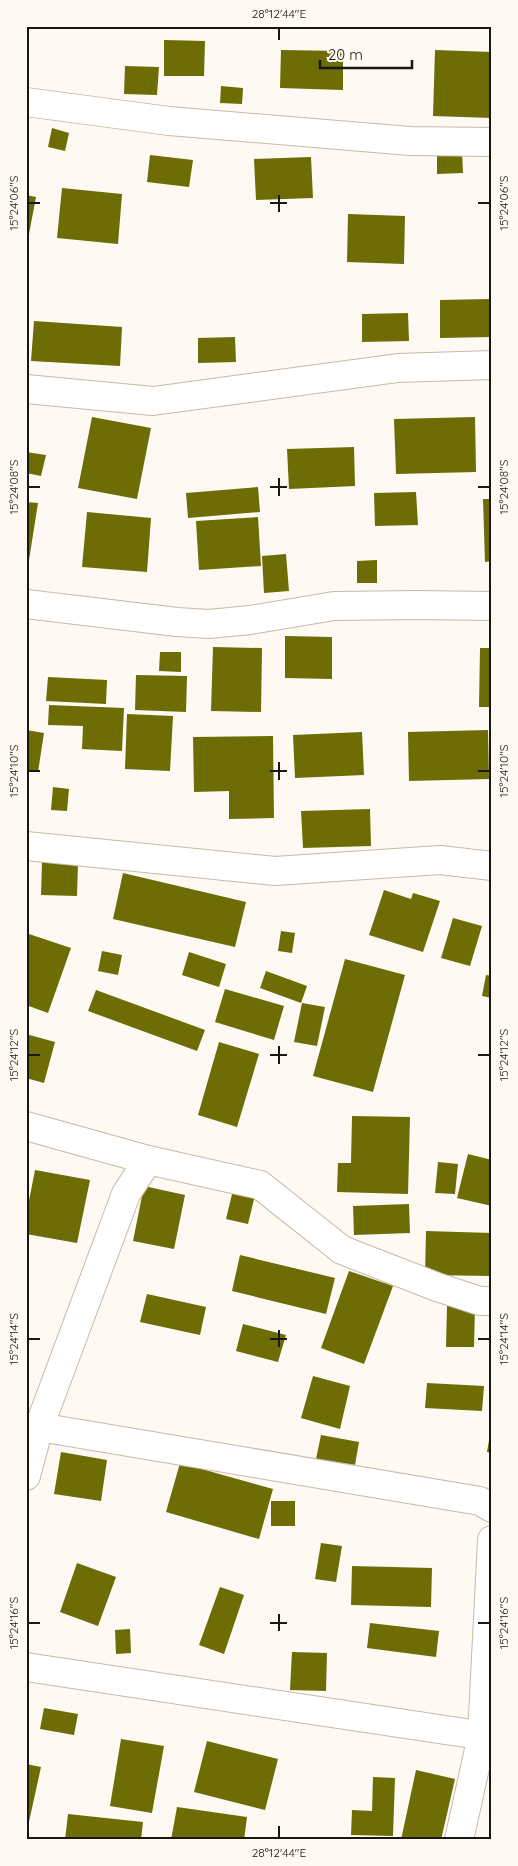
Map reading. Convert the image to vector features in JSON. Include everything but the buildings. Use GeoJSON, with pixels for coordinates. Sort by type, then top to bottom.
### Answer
{"type":"FeatureCollection","features":[{"type":"Feature","properties":{"kind":"street"},"geometry":{"type":"LineString","coordinates":[[26,102],[169,121],[410,141],[492,142]]}},
{"type":"Feature","properties":{"kind":"street"},"geometry":{"type":"LineString","coordinates":[[26,389],[153,401],[398,368],[492,365]]}},
{"type":"Feature","properties":{"kind":"street"},"geometry":{"type":"LineString","coordinates":[[26,604],[209,624],[250,620],[334,606],[417,604],[492,606]]}},
{"type":"Feature","properties":{"kind":"street"},"geometry":{"type":"LineString","coordinates":[[26,846],[275,871],[440,860],[492,866]]}},
{"type":"Feature","properties":{"kind":"street"},"geometry":{"type":"LineString","coordinates":[[26,1126],[148,1160],[260,1185],[342,1250],[480,1301],[492,1301]]}},
{"type":"Feature","properties":{"kind":"street"},"geometry":{"type":"LineString","coordinates":[[26,1476],[39,1427],[126,1194],[148,1160]]}},
{"type":"Feature","properties":{"kind":"street"},"geometry":{"type":"LineString","coordinates":[[39,1427],[480,1501],[492,1508]]}},
{"type":"Feature","properties":{"kind":"street"},"geometry":{"type":"LineString","coordinates":[[459,1840],[487,1737],[492,1540]]}},
{"type":"Feature","properties":{"kind":"street"},"geometry":{"type":"LineString","coordinates":[[26,1667],[487,1737]]}}]}
